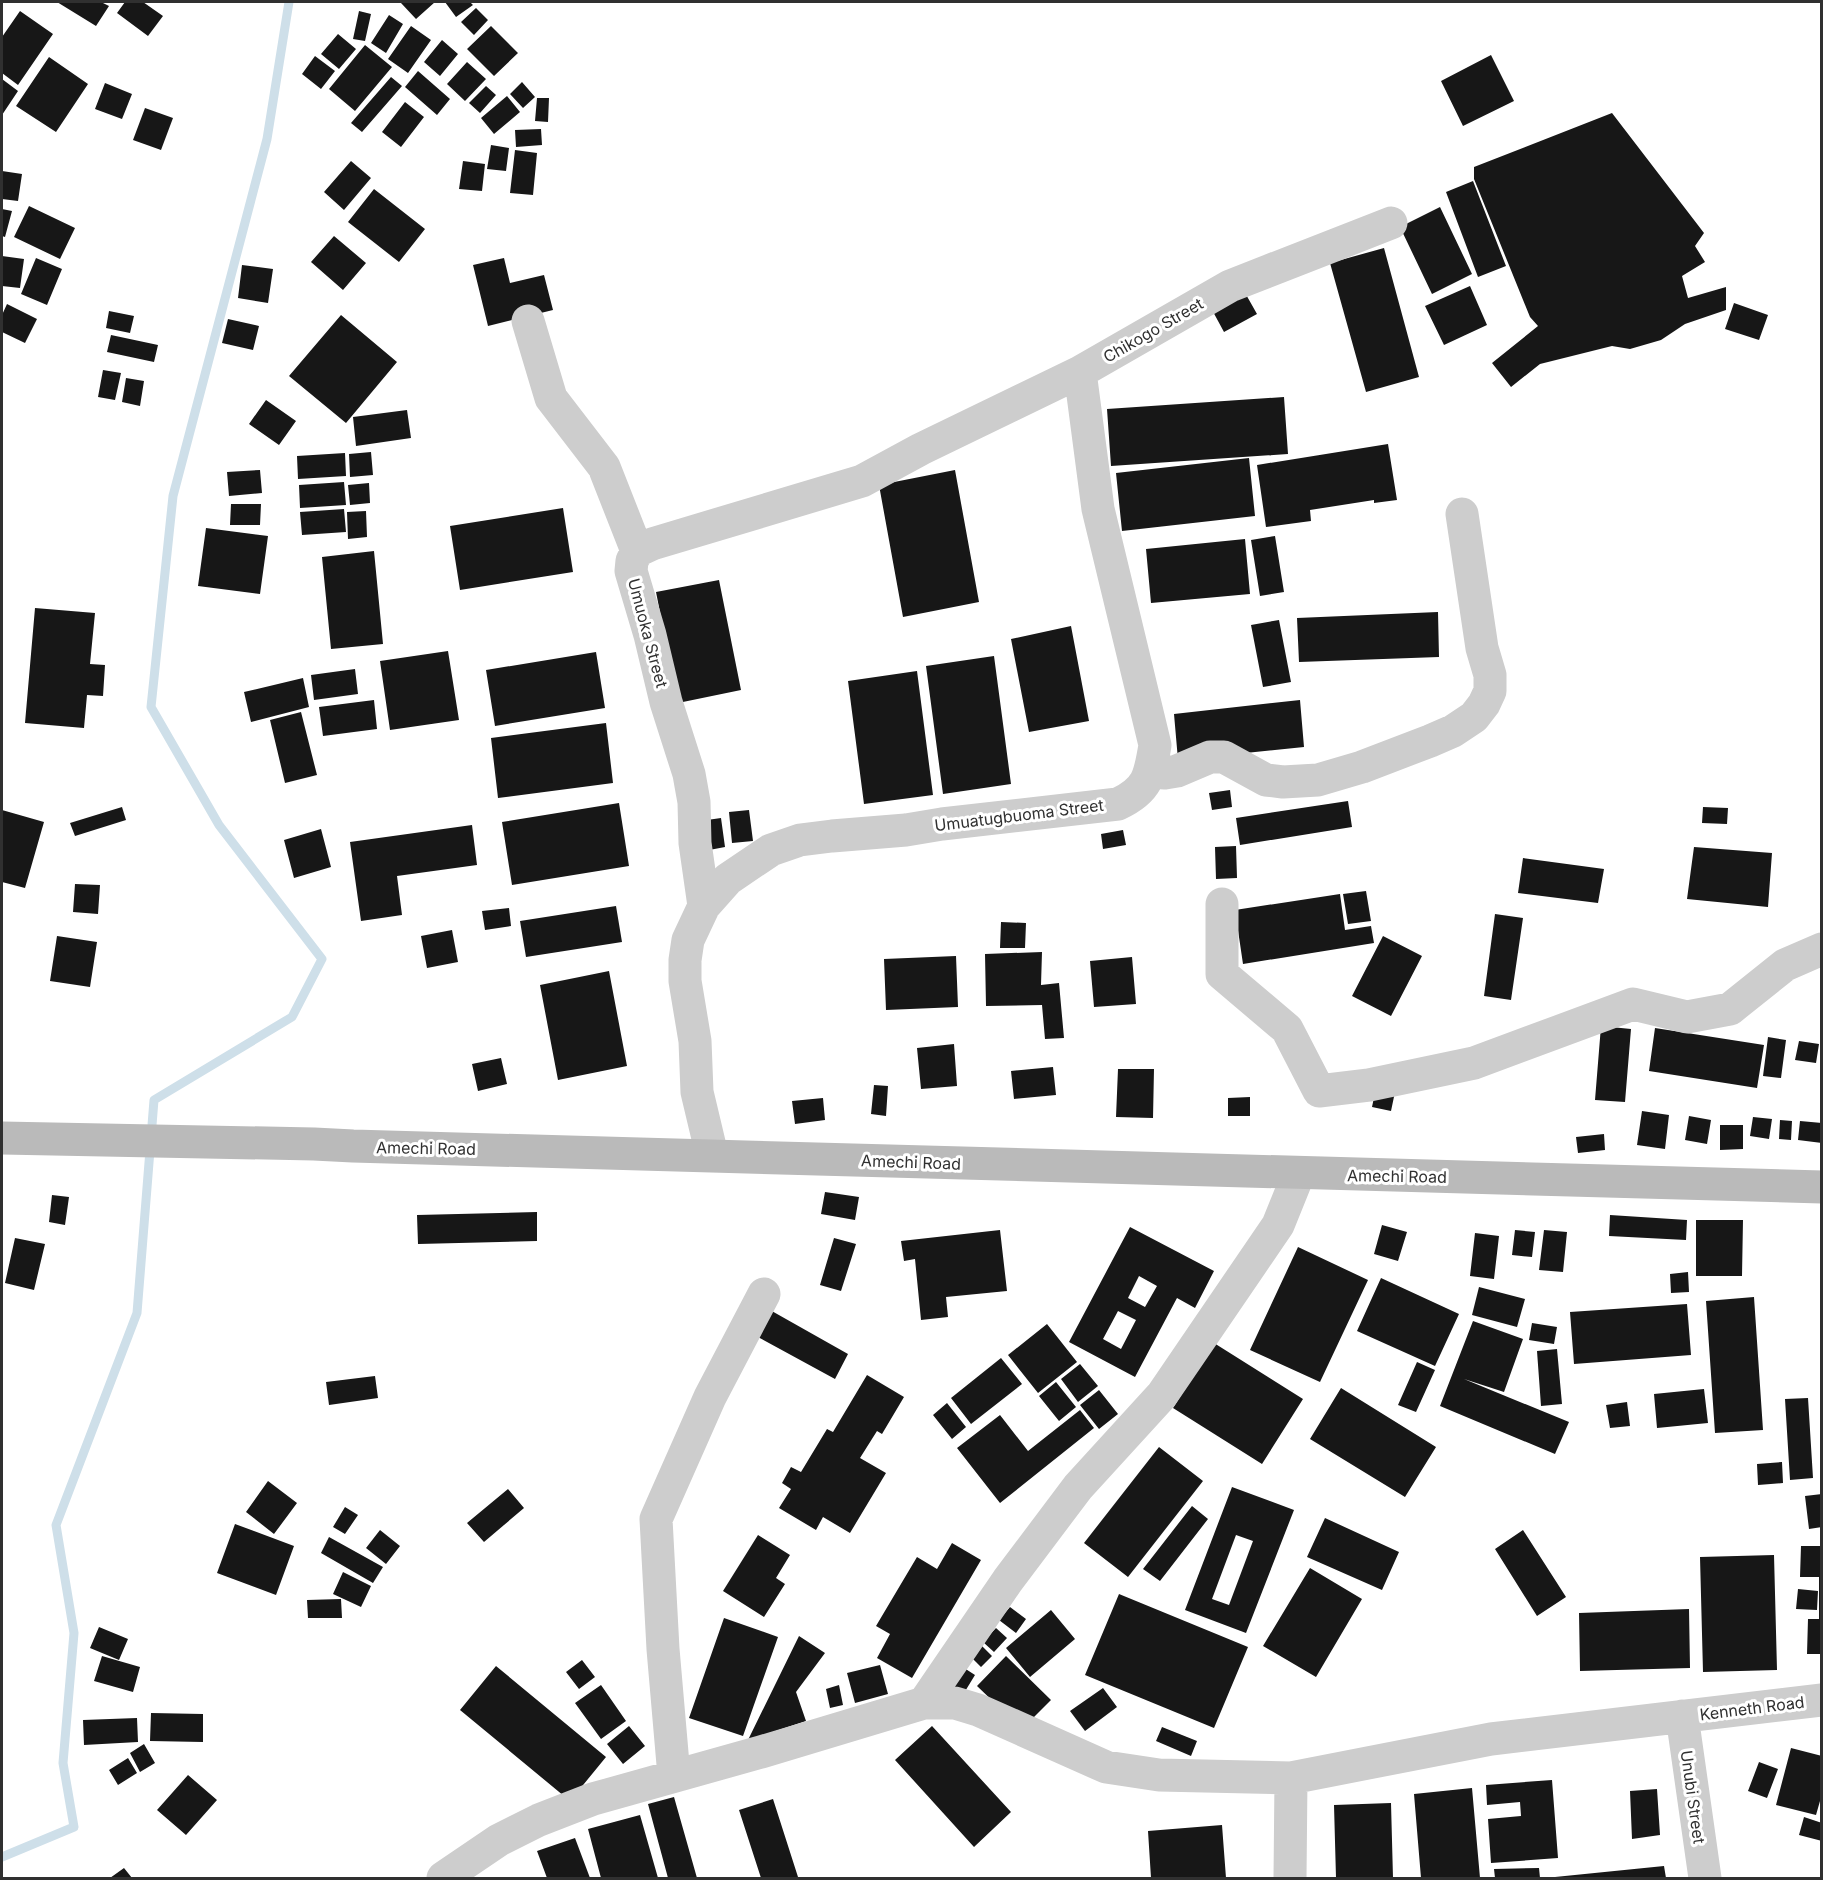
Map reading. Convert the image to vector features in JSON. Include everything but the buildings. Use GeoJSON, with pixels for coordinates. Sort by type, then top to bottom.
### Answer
{"type":"FeatureCollection","features":[{"type":"Feature","properties":{"kind":"main road","name":"Amechi Road"},"geometry":{"type":"LineString","coordinates":[[2,1138],[314,1144],[1821,1187]]}},
{"type":"Feature","properties":{"kind":"street","name":"Chikogo Street"},"geometry":{"type":"LineString","coordinates":[[637,551],[662,540],[862,480],[1080,372],[1230,286],[1391,224]]}},
{"type":"Feature","properties":{"kind":"street"},"geometry":{"type":"LineString","coordinates":[[528,321],[551,398],[604,467],[637,551]]}},
{"type":"Feature","properties":{"kind":"street"},"geometry":{"type":"LineString","coordinates":[[1080,372],[1098,509],[1155,745],[1151,772],[1177,771],[1210,757],[1224,757],[1266,780],[1283,782],[1318,780],[1362,767],[1430,741],[1453,731],[1474,717],[1490,691],[1490,675],[1482,648],[1462,514]]}},
{"type":"Feature","properties":{"kind":"street","name":"Umuoka Street"},"geometry":{"type":"LineString","coordinates":[[637,551],[632,561],[631,571],[642,604],[666,702],[691,783],[695,843],[704,906]]}},
{"type":"Feature","properties":{"kind":"street","name":"Umuatugbuoma Street"},"geometry":{"type":"LineString","coordinates":[[712,1155],[697,1092],[695,1041],[685,981],[685,960],[688,940],[704,906],[728,879],[771,850],[800,840],[906,830],[1118,804],[1134,796],[1145,784],[1151,772]]}},
{"type":"Feature","properties":{"kind":"street"},"geometry":{"type":"LineString","coordinates":[[1222,904],[1222,974],[1287,1029],[1319,1091],[1369,1085],[1474,1064],[1633,1004],[1687,1017],[1730,1010],[1785,965],[1821,950]]}},
{"type":"Feature","properties":{"kind":"street"},"geometry":{"type":"LineString","coordinates":[[924,1703],[1008,1580],[1078,1487],[1162,1395],[1278,1225],[1299,1173]]}},
{"type":"Feature","properties":{"kind":"street"},"geometry":{"type":"LineString","coordinates":[[674,1776],[663,1648],[656,1519],[710,1397],[764,1294]]}},
{"type":"Feature","properties":{"kind":"street","name":"Kenneth Road"},"geometry":{"type":"LineString","coordinates":[[443,1878],[499,1840],[539,1820],[593,1799],[924,1703],[955,1703],[978,1710],[1106,1767],[1159,1775],[1291,1778],[1491,1739],[1821,1700]]}},
{"type":"Feature","properties":{"kind":"street","name":"Unubi Street"},"geometry":{"type":"LineString","coordinates":[[1682,1716],[1705,1878]]}},
{"type":"Feature","properties":{"kind":"street"},"geometry":{"type":"LineString","coordinates":[[1290,1878],[1291,1778]]}},
{"type":"Feature","properties":{"kind":"waterway"},"geometry":{"type":"LineString","coordinates":[[2,1857],[74,1827],[63,1763],[74,1633],[56,1525],[137,1313],[154,1100],[292,1017],[322,959],[219,825],[151,707],[173,496],[267,139],[289,2]]}}]}
